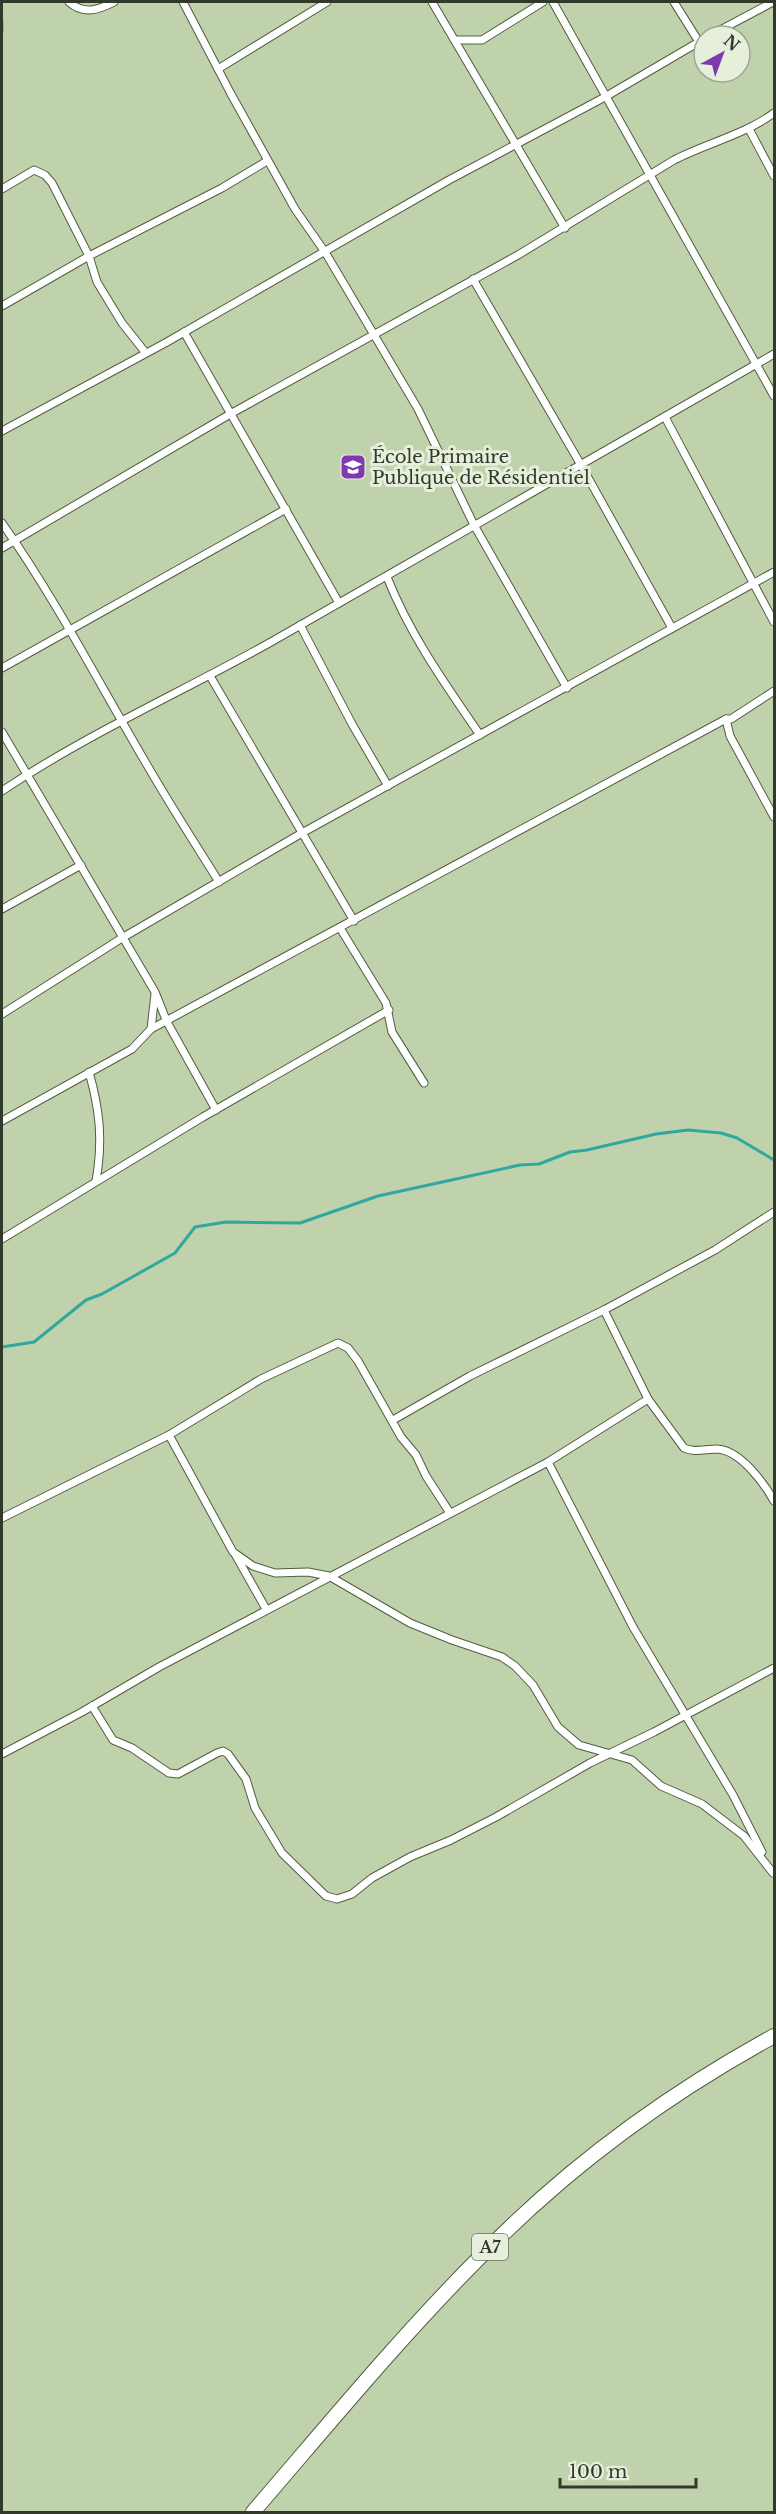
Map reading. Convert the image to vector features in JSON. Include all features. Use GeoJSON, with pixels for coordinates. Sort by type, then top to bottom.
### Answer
{"type":"FeatureCollection","features":[{"type":"Feature","properties":{"kind":"highway","name":"A7"},"geometry":{"type":"LineString","coordinates":[[253,2512],[401,2340],[483,2254],[556,2186],[633,2125],[726,2062],[774,2036]]}},
{"type":"Feature","properties":{"kind":"street"},"geometry":{"type":"LineString","coordinates":[[69,2],[90,11],[114,2]]}},
{"type":"Feature","properties":{"kind":"street"},"geometry":{"type":"LineString","coordinates":[[183,2],[267,161],[295,209],[325,252],[418,409],[474,525],[567,688]]}},
{"type":"Feature","properties":{"kind":"street"},"geometry":{"type":"LineString","coordinates":[[218,69],[327,2]]}},
{"type":"Feature","properties":{"kind":"street"},"geometry":{"type":"LineString","coordinates":[[432,2],[565,228]]}},
{"type":"Feature","properties":{"kind":"street"},"geometry":{"type":"LineString","coordinates":[[455,40],[482,40],[543,2]]}},
{"type":"Feature","properties":{"kind":"street"},"geometry":{"type":"LineString","coordinates":[[553,2],[774,396]]}},
{"type":"Feature","properties":{"kind":"street"},"geometry":{"type":"LineString","coordinates":[[675,2],[692,27]]}},
{"type":"Feature","properties":{"kind":"street"},"geometry":{"type":"LineString","coordinates":[[732,24],[773,2]]}},
{"type":"Feature","properties":{"kind":"street"},"geometry":{"type":"LineString","coordinates":[[2,431],[184,332],[516,144],[605,97],[692,45]]}},
{"type":"Feature","properties":{"kind":"street"},"geometry":{"type":"LineString","coordinates":[[2,548],[232,413],[565,228],[649,174],[693,150],[748,129],[774,113]]}},
{"type":"Feature","properties":{"kind":"street"},"geometry":{"type":"LineString","coordinates":[[748,129],[774,176]]}},
{"type":"Feature","properties":{"kind":"street"},"geometry":{"type":"LineString","coordinates":[[2,306],[89,256],[222,188],[267,161]]}},
{"type":"Feature","properties":{"kind":"street"},"geometry":{"type":"LineString","coordinates":[[2,189],[34,170],[45,175],[52,183],[89,256],[102,291],[122,324],[145,352]]}},
{"type":"Feature","properties":{"kind":"street"},"geometry":{"type":"LineString","coordinates":[[473,279],[672,628]]}},
{"type":"Feature","properties":{"kind":"street"},"geometry":{"type":"LineString","coordinates":[[184,332],[339,603]]}},
{"type":"Feature","properties":{"kind":"street"},"geometry":{"type":"LineString","coordinates":[[2,791],[123,719],[210,676],[387,577],[774,354]]}},
{"type":"Feature","properties":{"kind":"street"},"geometry":{"type":"LineString","coordinates":[[665,417],[774,622]]}},
{"type":"Feature","properties":{"kind":"street"},"geometry":{"type":"LineString","coordinates":[[2,668],[286,509]]}},
{"type":"Feature","properties":{"kind":"street"},"geometry":{"type":"LineString","coordinates":[[2,523],[123,719],[149,769],[219,882]]}},
{"type":"Feature","properties":{"kind":"street"},"geometry":{"type":"LineString","coordinates":[[2,1014],[122,938],[302,833],[774,572]]}},
{"type":"Feature","properties":{"kind":"street"},"geometry":{"type":"LineString","coordinates":[[387,577],[408,626],[480,735]]}},
{"type":"Feature","properties":{"kind":"street"},"geometry":{"type":"LineString","coordinates":[[300,625],[352,724],[388,786]]}},
{"type":"Feature","properties":{"kind":"street"},"geometry":{"type":"LineString","coordinates":[[210,676],[354,921]]}},
{"type":"Feature","properties":{"kind":"street"},"geometry":{"type":"LineString","coordinates":[[2,1121],[132,1049],[151,1029],[726,719],[731,719],[774,691]]}},
{"type":"Feature","properties":{"kind":"street"},"geometry":{"type":"LineString","coordinates":[[726,719],[730,736],[774,817]]}},
{"type":"Feature","properties":{"kind":"street"},"geometry":{"type":"LineString","coordinates":[[2,732],[155,992],[167,1022],[216,1110]]}},
{"type":"Feature","properties":{"kind":"street"},"geometry":{"type":"LineString","coordinates":[[766,802],[774,799]]}},
{"type":"Feature","properties":{"kind":"street"},"geometry":{"type":"LineString","coordinates":[[2,909],[81,865]]}},
{"type":"Feature","properties":{"kind":"street"},"geometry":{"type":"LineString","coordinates":[[340,928],[389,1010],[389,1024],[424,1083]]}},
{"type":"Feature","properties":{"kind":"street"},"geometry":{"type":"LineString","coordinates":[[151,1029],[155,992]]}},
{"type":"Feature","properties":{"kind":"street"},"geometry":{"type":"LineString","coordinates":[[2,1239],[96,1181],[389,1010]]}},
{"type":"Feature","properties":{"kind":"street"},"geometry":{"type":"LineString","coordinates":[[89,1072],[99,1107],[101,1150],[96,1181]]}},
{"type":"Feature","properties":{"kind":"street"},"geometry":{"type":"LineString","coordinates":[[393,1420],[470,1376],[604,1310],[715,1250],[774,1212]]}},
{"type":"Feature","properties":{"kind":"street"},"geometry":{"type":"LineString","coordinates":[[604,1310],[648,1399],[684,1448],[692,1451],[715,1449],[725,1451],[750,1467],[765,1485],[774,1502]]}},
{"type":"Feature","properties":{"kind":"street"},"geometry":{"type":"LineString","coordinates":[[2,1518],[169,1435],[261,1379],[338,1343],[348,1348],[358,1361],[401,1437],[416,1455],[426,1476],[450,1513]]}},
{"type":"Feature","properties":{"kind":"street"},"geometry":{"type":"LineString","coordinates":[[2,1754],[266,1609],[548,1462],[648,1399]]}},
{"type":"Feature","properties":{"kind":"street"},"geometry":{"type":"LineString","coordinates":[[169,1435],[266,1609]]}},
{"type":"Feature","properties":{"kind":"street"},"geometry":{"type":"LineString","coordinates":[[548,1462],[633,1628],[733,1795],[774,1874]]}},
{"type":"Feature","properties":{"kind":"street"},"geometry":{"type":"LineString","coordinates":[[233,1552],[253,1566],[275,1573],[308,1572],[329,1576],[410,1623],[502,1657],[515,1666],[533,1685],[555,1723],[579,1745],[632,1760],[661,1786],[696,1800],[744,1836],[774,1874]]}},
{"type":"Feature","properties":{"kind":"street"},"geometry":{"type":"LineString","coordinates":[[92,1706],[111,1738],[141,1753],[171,1774],[178,1774],[217,1753],[223,1751],[228,1754],[246,1779],[255,1808],[282,1853],[316,1888],[332,1899],[352,1894],[372,1878],[410,1857],[452,1840],[487,1822],[774,1668]]}},
{"type":"Feature","properties":{"kind":"waterway"},"geometry":{"type":"LineString","coordinates":[[2,22],[2,31]]}},
{"type":"Feature","properties":{"kind":"waterway"},"geometry":{"type":"LineString","coordinates":[[2,1347],[34,1342],[86,1300],[102,1294],[175,1253],[195,1227],[226,1222],[300,1223],[378,1196],[520,1165],[539,1164],[570,1152],[656,1134],[688,1130],[721,1133],[737,1138],[774,1160]]}},
{"type":"Feature","properties":{"kind":"place","name":"École Primaire Publique de Résidentiel"},"geometry":{"type":"Point","coordinates":[353,467]}}]}
